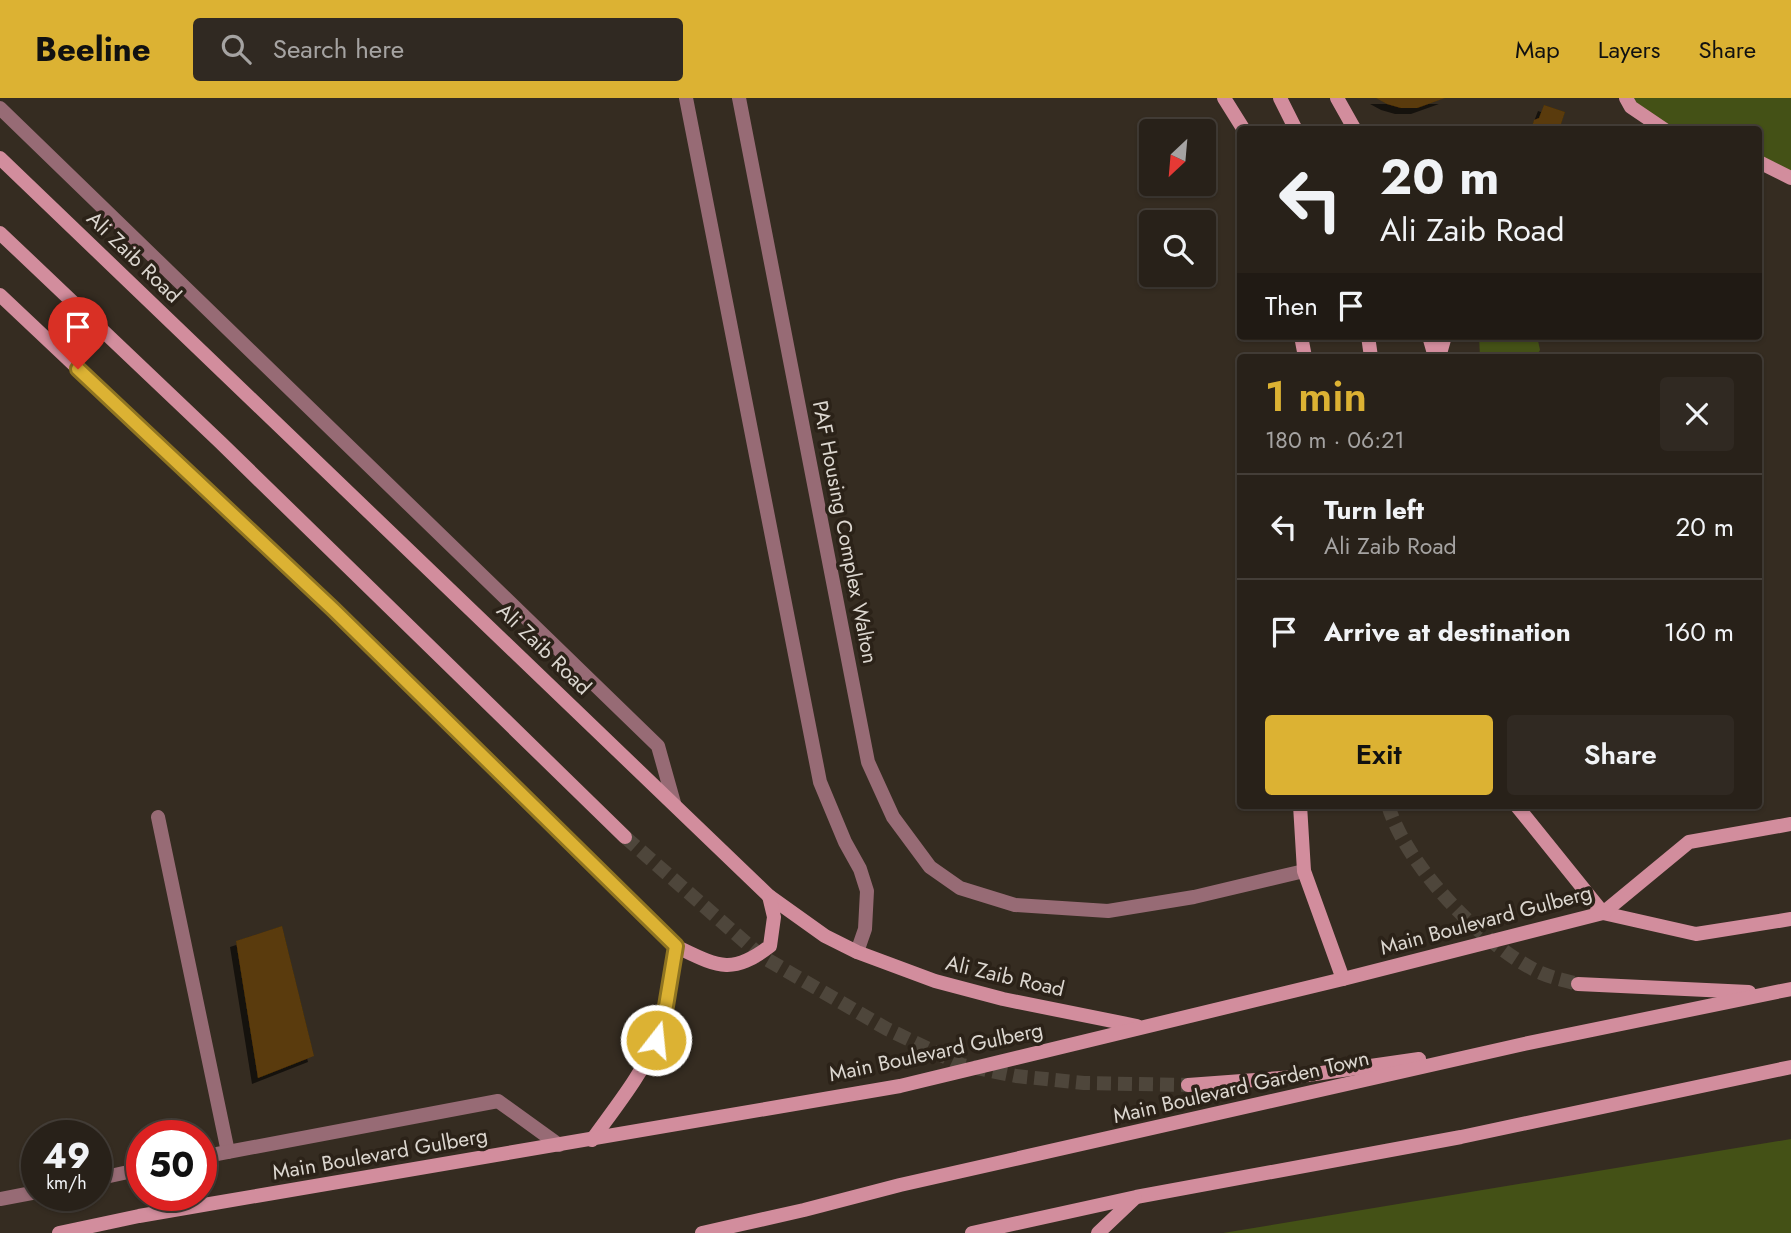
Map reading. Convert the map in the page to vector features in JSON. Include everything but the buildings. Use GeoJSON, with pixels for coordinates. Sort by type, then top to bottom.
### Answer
{"type":"FeatureCollection","features":[{"type":"Feature","properties":{"kind":"main road"},"geometry":{"type":"LineString","coordinates":[[1224,98],[1242,126]]}},
{"type":"Feature","properties":{"kind":"main road"},"geometry":{"type":"LineString","coordinates":[[1280,98],[1294,126]]}},
{"type":"Feature","properties":{"kind":"main road"},"geometry":{"type":"LineString","coordinates":[[1337,98],[1353,126]]}},
{"type":"Feature","properties":{"kind":"main road"},"geometry":{"type":"LineString","coordinates":[[1626,98],[1632,107],[1659,126]]}},
{"type":"Feature","properties":{"kind":"main road","name":"Ali Zaib Road"},"geometry":{"type":"LineString","coordinates":[[0,158],[769,896],[825,936],[858,952],[935,981],[1003,999],[1142,1027]]}},
{"type":"Feature","properties":{"kind":"main road"},"geometry":{"type":"LineString","coordinates":[[1762,164],[1791,178]]}},
{"type":"Feature","properties":{"kind":"main road"},"geometry":{"type":"LineString","coordinates":[[0,233],[230,452],[625,837]]}},
{"type":"Feature","properties":{"kind":"main road"},"geometry":{"type":"LineString","coordinates":[[0,295],[333,609],[676,946],[703,959],[727,966],[750,961],[770,946],[774,917],[769,896]]}},
{"type":"Feature","properties":{"kind":"main road"},"geometry":{"type":"LineString","coordinates":[[1300,809],[1304,871],[1343,979]]}},
{"type":"Feature","properties":{"kind":"main road"},"geometry":{"type":"LineString","coordinates":[[1519,809],[1603,913],[1696,933],[1791,919]]}},
{"type":"Feature","properties":{"kind":"main road","name":"Main Boulevard Gulberg"},"geometry":{"type":"LineString","coordinates":[[59,1233],[139,1216],[900,1086],[1603,913],[1689,842],[1791,824]]}},
{"type":"Feature","properties":{"kind":"main road"},"geometry":{"type":"LineString","coordinates":[[592,1140],[627,1091],[656,1040],[666,1006],[676,946]]}},
{"type":"Feature","properties":{"kind":"main road"},"geometry":{"type":"LineString","coordinates":[[1578,984],[1775,992]]}},
{"type":"Feature","properties":{"kind":"main road","name":"Main Boulevard Garden Town"},"geometry":{"type":"LineString","coordinates":[[702,1233],[900,1185],[1524,1044],[1791,989]]}},
{"type":"Feature","properties":{"kind":"main road"},"geometry":{"type":"LineString","coordinates":[[1188,1085],[1294,1077],[1524,1044]]}},
{"type":"Feature","properties":{"kind":"main road"},"geometry":{"type":"LineString","coordinates":[[972,1233],[1136,1197],[1461,1138],[1791,1068]]}},
{"type":"Feature","properties":{"kind":"main road"},"geometry":{"type":"LineString","coordinates":[[1098,1233],[1136,1197]]}},
{"type":"Feature","properties":{"kind":"street"},"geometry":{"type":"LineString","coordinates":[[686,98],[820,782],[845,842],[860,869],[867,891],[865,929],[858,952]]}},
{"type":"Feature","properties":{"kind":"street","name":"PAF Housing Complex Walton"},"geometry":{"type":"LineString","coordinates":[[739,98],[868,762],[892,817],[930,867],[960,888],[1015,905],[1108,911],[1194,897],[1304,871]]}},
{"type":"Feature","properties":{"kind":"street"},"geometry":{"type":"LineString","coordinates":[[0,108],[658,746],[674,803]]}},
{"type":"Feature","properties":{"kind":"street"},"geometry":{"type":"LineString","coordinates":[[158,817],[228,1152]]}},
{"type":"Feature","properties":{"kind":"street"},"geometry":{"type":"LineString","coordinates":[[217,1154],[498,1101],[559,1145]]}},
{"type":"Feature","properties":{"kind":"street"},"geometry":{"type":"LineString","coordinates":[[0,1199],[21,1195]]}},
{"type":"Feature","properties":{"kind":"green space"},"geometry":{"type":"Polygon","coordinates":[[[1627,98],[1791,98],[1791,178],[1762,164],[1762,126],[1661,126],[1627,98]]]}},
{"type":"Feature","properties":{"kind":"green space"},"geometry":{"type":"Polygon","coordinates":[[[1479,340],[1538,340],[1540,350],[1538,354],[1480,354],[1479,340]]]}},
{"type":"Feature","properties":{"kind":"green space"},"geometry":{"type":"Polygon","coordinates":[[[1791,1139],[1791,1233],[1223,1233],[1791,1139]]]}},
{"type":"Feature","properties":{"kind":"tunnel"},"geometry":{"type":"LineString","coordinates":[[1390,809],[1411,853],[1429,878],[1472,925],[1519,961],[1546,975],[1578,984]]}},
{"type":"Feature","properties":{"kind":"tunnel"},"geometry":{"type":"LineString","coordinates":[[625,837],[761,956],[887,1029],[962,1065],[1016,1076],[1084,1083],[1188,1085]]}},
{"type":"Feature","properties":{"kind":"route"},"geometry":{"type":"LineString","coordinates":[[78,369],[333,609],[676,946],[666,1006],[656,1040]]}}]}
